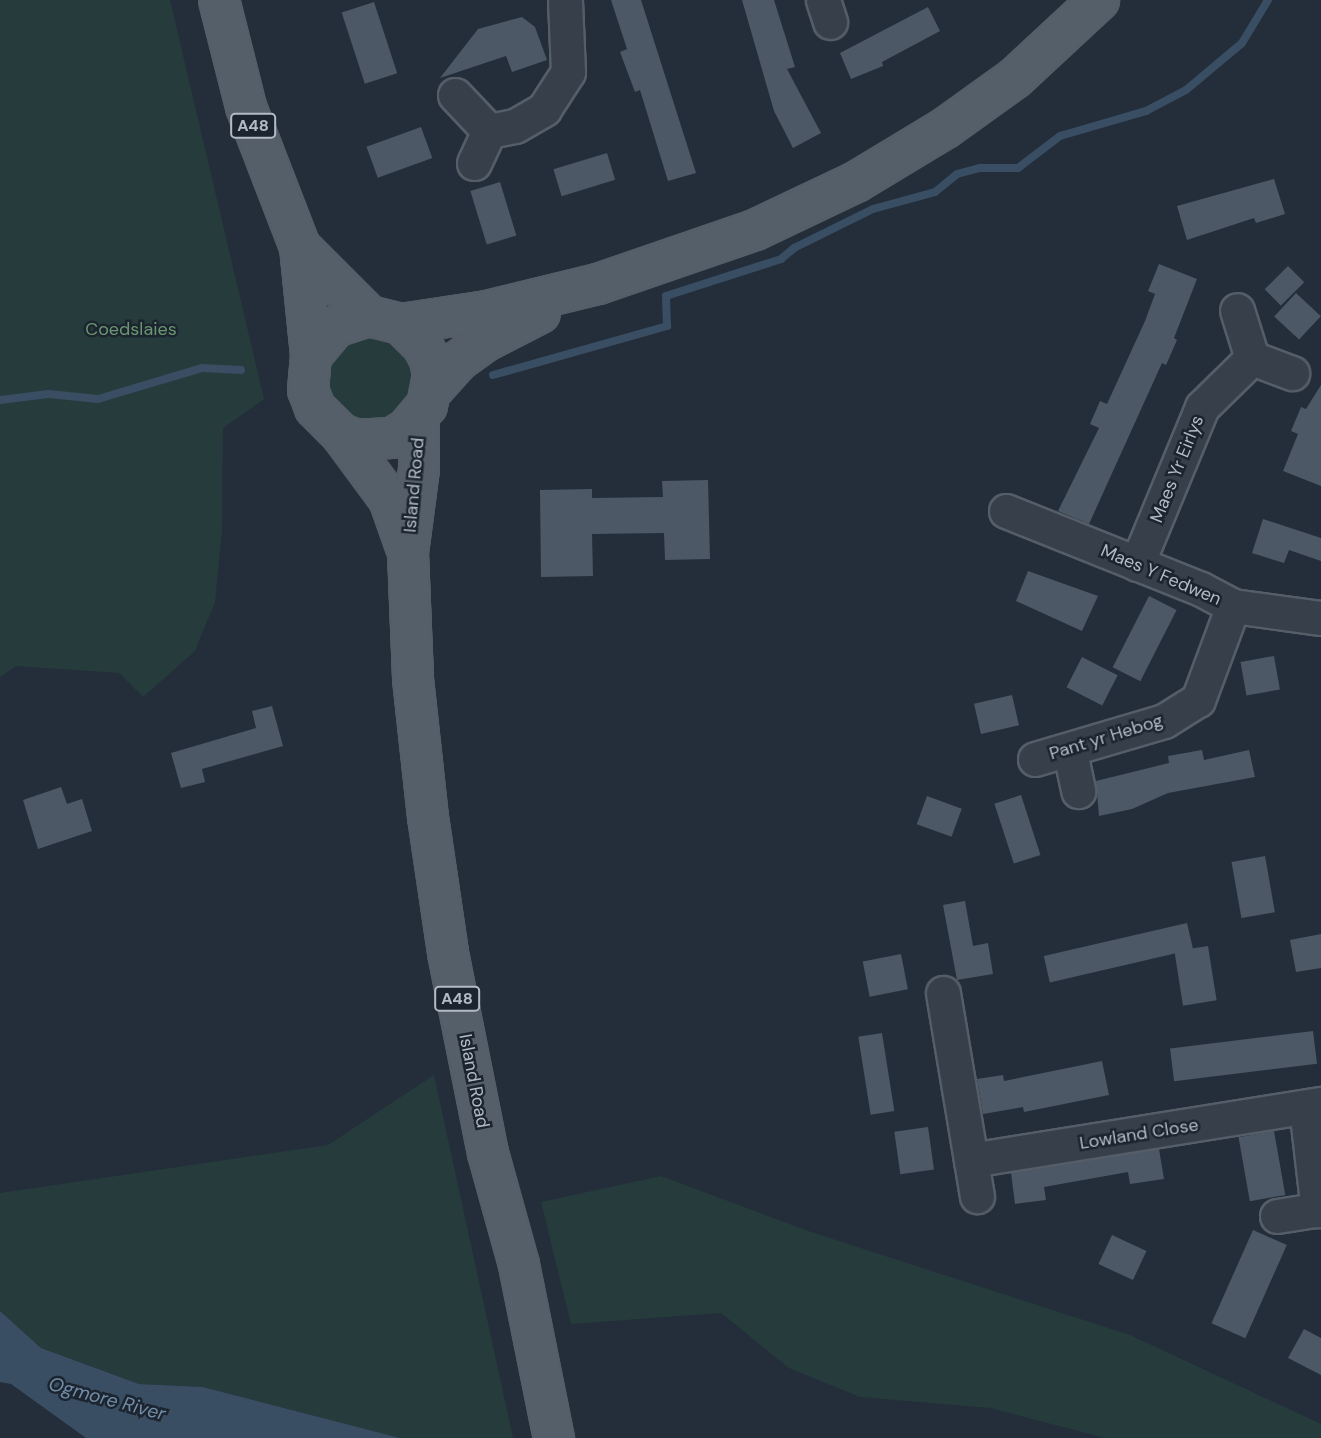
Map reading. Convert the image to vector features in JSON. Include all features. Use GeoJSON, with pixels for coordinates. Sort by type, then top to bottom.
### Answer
{"type":"FeatureCollection","features":[{"type":"Feature","properties":{"kind":"main road","name":"A48"},"geometry":{"type":"LineString","coordinates":[[219,0],[246,107],[300,247],[311,356]]}},
{"type":"Feature","properties":{"kind":"main road"},"geometry":{"type":"LineString","coordinates":[[598,284],[484,342],[458,361],[425,404],[392,438],[357,440],[341,434],[315,408],[309,390],[311,356],[335,327],[487,311],[598,284],[755,230],[856,181],[944,129],[1015,78],[1099,0]]}},
{"type":"Feature","properties":{"kind":"main road","name":"A48"},"geometry":{"type":"LineString","coordinates":[[300,247],[385,320]]}},
{"type":"Feature","properties":{"kind":"main road"},"geometry":{"type":"LineString","coordinates":[[385,320],[424,346],[433,375],[425,404]]}},
{"type":"Feature","properties":{"kind":"main road","name":"Island Road"},"geometry":{"type":"LineString","coordinates":[[425,404],[408,553],[413,679],[448,954],[554,1438]]}},
{"type":"Feature","properties":{"kind":"main road","name":"Island Road"},"geometry":{"type":"LineString","coordinates":[[341,434],[389,499],[408,553]]}},
{"type":"Feature","properties":{"kind":"street"},"geometry":{"type":"LineString","coordinates":[[489,131],[515,126],[544,108],[568,72],[565,0]]}},
{"type":"Feature","properties":{"kind":"street"},"geometry":{"type":"LineString","coordinates":[[455,95],[489,131]]}},
{"type":"Feature","properties":{"kind":"street"},"geometry":{"type":"LineString","coordinates":[[474,163],[489,131]]}},
{"type":"Feature","properties":{"kind":"street"},"geometry":{"type":"LineString","coordinates":[[1237,310],[1252,358],[1293,373]]}},
{"type":"Feature","properties":{"kind":"street","name":"Maes Yr Eirlys"},"geometry":{"type":"LineString","coordinates":[[1137,564],[1202,407],[1252,358]]}},
{"type":"Feature","properties":{"kind":"street","name":"Maes Y Fedwen"},"geometry":{"type":"LineString","coordinates":[[1006,512],[1233,606],[1321,618]]}},
{"type":"Feature","properties":{"kind":"street","name":"Pant yr Hebog"},"geometry":{"type":"LineString","coordinates":[[1035,759],[1070,752],[1164,721],[1198,700],[1233,606]]}},
{"type":"Feature","properties":{"kind":"street"},"geometry":{"type":"LineString","coordinates":[[1070,752],[1077,791]]}},
{"type":"Feature","properties":{"kind":"street"},"geometry":{"type":"LineString","coordinates":[[943,993],[977,1196]]}},
{"type":"Feature","properties":{"kind":"street","name":"Lowland Close"},"geometry":{"type":"LineString","coordinates":[[971,1160],[1313,1106],[1319,1210],[1276,1216]]}},
{"type":"Feature","properties":{"kind":"green space","name":"Coedslaies"},"geometry":{"type":"Polygon","coordinates":[[[0,0],[170,0],[264,399],[223,428],[222,531],[215,602],[195,651],[143,697],[119,673],[16,666],[0,677],[0,0]]]}},
{"type":"Feature","properties":{"kind":"green space"},"geometry":{"type":"Polygon","coordinates":[[[372,337],[388,341],[402,350],[411,364],[415,380],[411,396],[402,410],[388,419],[372,423],[356,419],[342,410],[333,396],[329,380],[333,364],[342,350],[356,341],[372,337]]]}},
{"type":"Feature","properties":{"kind":"green space"},"geometry":{"type":"Polygon","coordinates":[[[434,1075],[513,1438],[400,1438],[203,1387],[139,1384],[41,1348],[0,1311],[0,1193],[328,1145],[434,1075]]]}},
{"type":"Feature","properties":{"kind":"green space"},"geometry":{"type":"Polygon","coordinates":[[[661,1176],[811,1232],[1130,1335],[1321,1424],[1321,1438],[1105,1438],[990,1408],[860,1397],[789,1368],[721,1313],[571,1324],[541,1202],[661,1176]]]}},
{"type":"Feature","properties":{"kind":"water","name":"Ogmore River"},"geometry":{"type":"Polygon","coordinates":[[[0,1311],[41,1348],[139,1384],[203,1387],[400,1438],[86,1438],[11,1384],[0,1382],[0,1311]]]}},
{"type":"Feature","properties":{"kind":"building"},"geometry":{"type":"Polygon","coordinates":[[[611,0],[641,0],[696,173],[668,181],[640,90],[635,92],[620,52],[627,49],[611,0]]]}},
{"type":"Feature","properties":{"kind":"building"},"geometry":{"type":"Polygon","coordinates":[[[742,0],[774,0],[795,67],[787,69],[821,133],[793,148],[774,111],[742,0]]]}},
{"type":"Feature","properties":{"kind":"building"},"geometry":{"type":"Polygon","coordinates":[[[374,2],[397,73],[365,84],[342,13],[374,2]]]}},
{"type":"Feature","properties":{"kind":"building"},"geometry":{"type":"Polygon","coordinates":[[[928,7],[940,31],[882,62],[883,66],[851,79],[840,53],[928,7]]]}},
{"type":"Feature","properties":{"kind":"building"},"geometry":{"type":"Polygon","coordinates":[[[522,17],[535,27],[547,60],[512,72],[506,56],[440,78],[478,29],[522,17]]]}},
{"type":"Feature","properties":{"kind":"building"},"geometry":{"type":"Polygon","coordinates":[[[421,127],[432,158],[378,178],[366,147],[421,127]]]}},
{"type":"Feature","properties":{"kind":"building"},"geometry":{"type":"Polygon","coordinates":[[[607,153],[615,180],[562,196],[553,169],[607,153]]]}},
{"type":"Feature","properties":{"kind":"building"},"geometry":{"type":"Polygon","coordinates":[[[1274,179],[1285,214],[1256,223],[1254,218],[1187,240],[1177,206],[1274,179]]]}},
{"type":"Feature","properties":{"kind":"building"},"geometry":{"type":"Polygon","coordinates":[[[500,182],[516,236],[487,245],[470,191],[500,182]]]}},
{"type":"Feature","properties":{"kind":"building"},"geometry":{"type":"Polygon","coordinates":[[[1159,264],[1197,279],[1166,365],[1162,363],[1089,524],[1058,511],[1099,428],[1090,424],[1100,401],[1107,404],[1145,321],[1155,294],[1148,291],[1159,264]]]}},
{"type":"Feature","properties":{"kind":"building"},"geometry":{"type":"Polygon","coordinates":[[[1288,266],[1304,282],[1281,306],[1265,289],[1288,266]]]}},
{"type":"Feature","properties":{"kind":"building"},"geometry":{"type":"Polygon","coordinates":[[[1296,293],[1321,316],[1299,340],[1274,316],[1296,293]]]}},
{"type":"Feature","properties":{"kind":"building"},"geometry":{"type":"Polygon","coordinates":[[[1321,385],[1321,486],[1283,471],[1298,434],[1291,431],[1301,407],[1306,409],[1321,385]]]}},
{"type":"Feature","properties":{"kind":"building"},"geometry":{"type":"Polygon","coordinates":[[[708,480],[710,559],[665,560],[664,533],[592,534],[593,576],[541,577],[540,490],[592,489],[592,498],[663,497],[662,481],[708,480]]]}},
{"type":"Feature","properties":{"kind":"building"},"geometry":{"type":"Polygon","coordinates":[[[1263,519],[1321,538],[1321,561],[1289,550],[1284,563],[1252,553],[1263,519]]]}},
{"type":"Feature","properties":{"kind":"building"},"geometry":{"type":"Polygon","coordinates":[[[1028,571],[1098,596],[1082,631],[1016,601],[1028,571]]]}},
{"type":"Feature","properties":{"kind":"building"},"geometry":{"type":"Polygon","coordinates":[[[1149,596],[1177,610],[1140,681],[1113,667],[1149,596]]]}},
{"type":"Feature","properties":{"kind":"building"},"geometry":{"type":"Polygon","coordinates":[[[1274,656],[1280,689],[1246,695],[1241,662],[1274,656]]]}},
{"type":"Feature","properties":{"kind":"building"},"geometry":{"type":"Polygon","coordinates":[[[1082,657],[1118,675],[1102,705],[1067,687],[1082,657]]]}},
{"type":"Feature","properties":{"kind":"building"},"geometry":{"type":"Polygon","coordinates":[[[1012,695],[1019,725],[981,734],[974,704],[1012,695]]]}},
{"type":"Feature","properties":{"kind":"building"},"geometry":{"type":"Polygon","coordinates":[[[272,706],[283,746],[202,769],[205,782],[181,788],[171,753],[256,728],[252,711],[272,706]]]}},
{"type":"Feature","properties":{"kind":"building"},"geometry":{"type":"Polygon","coordinates":[[[1202,750],[1204,760],[1249,750],[1255,777],[1168,793],[1132,809],[1099,816],[1096,781],[1169,763],[1168,756],[1202,750]]]}},
{"type":"Feature","properties":{"kind":"building"},"geometry":{"type":"Polygon","coordinates":[[[61,787],[67,804],[82,799],[92,831],[38,849],[23,800],[61,787]]]}},
{"type":"Feature","properties":{"kind":"building"},"geometry":{"type":"Polygon","coordinates":[[[1021,795],[1040,855],[1014,864],[994,804],[1021,795]]]}},
{"type":"Feature","properties":{"kind":"building"},"geometry":{"type":"Polygon","coordinates":[[[927,796],[962,809],[952,837],[917,824],[927,796]]]}},
{"type":"Feature","properties":{"kind":"building"},"geometry":{"type":"Polygon","coordinates":[[[1265,856],[1275,912],[1241,918],[1232,862],[1265,856]]]}},
{"type":"Feature","properties":{"kind":"building"},"geometry":{"type":"Polygon","coordinates":[[[965,901],[973,946],[988,943],[993,974],[957,980],[943,905],[965,901]]]}},
{"type":"Feature","properties":{"kind":"building"},"geometry":{"type":"Polygon","coordinates":[[[1187,923],[1193,949],[1050,982],[1044,956],[1187,923]]]}},
{"type":"Feature","properties":{"kind":"building"},"geometry":{"type":"Polygon","coordinates":[[[1321,934],[1321,968],[1296,972],[1290,940],[1321,934]]]}},
{"type":"Feature","properties":{"kind":"building"},"geometry":{"type":"Polygon","coordinates":[[[1208,946],[1217,1000],[1183,1006],[1174,951],[1208,946]]]}},
{"type":"Feature","properties":{"kind":"building"},"geometry":{"type":"Polygon","coordinates":[[[901,954],[908,989],[870,997],[863,961],[901,954]]]}},
{"type":"Feature","properties":{"kind":"building"},"geometry":{"type":"Polygon","coordinates":[[[1313,1031],[1317,1064],[1174,1081],[1170,1049],[1313,1031]]]}},
{"type":"Feature","properties":{"kind":"building"},"geometry":{"type":"Polygon","coordinates":[[[882,1033],[894,1111],[871,1115],[858,1037],[882,1033]]]}},
{"type":"Feature","properties":{"kind":"building"},"geometry":{"type":"Polygon","coordinates":[[[1102,1061],[1109,1095],[1024,1112],[1023,1107],[983,1114],[977,1079],[1003,1075],[1004,1081],[1102,1061]]]}},
{"type":"Feature","properties":{"kind":"building"},"geometry":{"type":"Polygon","coordinates":[[[928,1127],[934,1170],[900,1174],[894,1132],[928,1127]]]}},
{"type":"Feature","properties":{"kind":"building"},"geometry":{"type":"Polygon","coordinates":[[[1274,1131],[1285,1195],[1250,1201],[1239,1137],[1274,1131]]]}},
{"type":"Feature","properties":{"kind":"building"},"geometry":{"type":"Polygon","coordinates":[[[1159,1149],[1164,1179],[1130,1184],[1128,1172],[1044,1187],[1046,1200],[1015,1204],[1011,1173],[1159,1149]]]}},
{"type":"Feature","properties":{"kind":"building"},"geometry":{"type":"Polygon","coordinates":[[[1253,1230],[1287,1245],[1245,1338],[1212,1323],[1253,1230]]]}},
{"type":"Feature","properties":{"kind":"building"},"geometry":{"type":"Polygon","coordinates":[[[1112,1235],[1146,1251],[1133,1280],[1098,1264],[1112,1235]]]}},
{"type":"Feature","properties":{"kind":"building"},"geometry":{"type":"Polygon","coordinates":[[[1304,1329],[1321,1338],[1321,1375],[1288,1358],[1304,1329]]]}},
{"type":"Feature","properties":{"kind":"waterway"},"geometry":{"type":"LineString","coordinates":[[493,375],[667,326],[666,296],[781,259],[794,248],[873,209],[935,192],[957,174],[980,168],[1018,168],[1060,136],[1146,111],[1186,90],[1242,43],[1268,0]]}},
{"type":"Feature","properties":{"kind":"waterway"},"geometry":{"type":"LineString","coordinates":[[0,400],[49,394],[98,399],[202,368],[241,370]]}}]}
